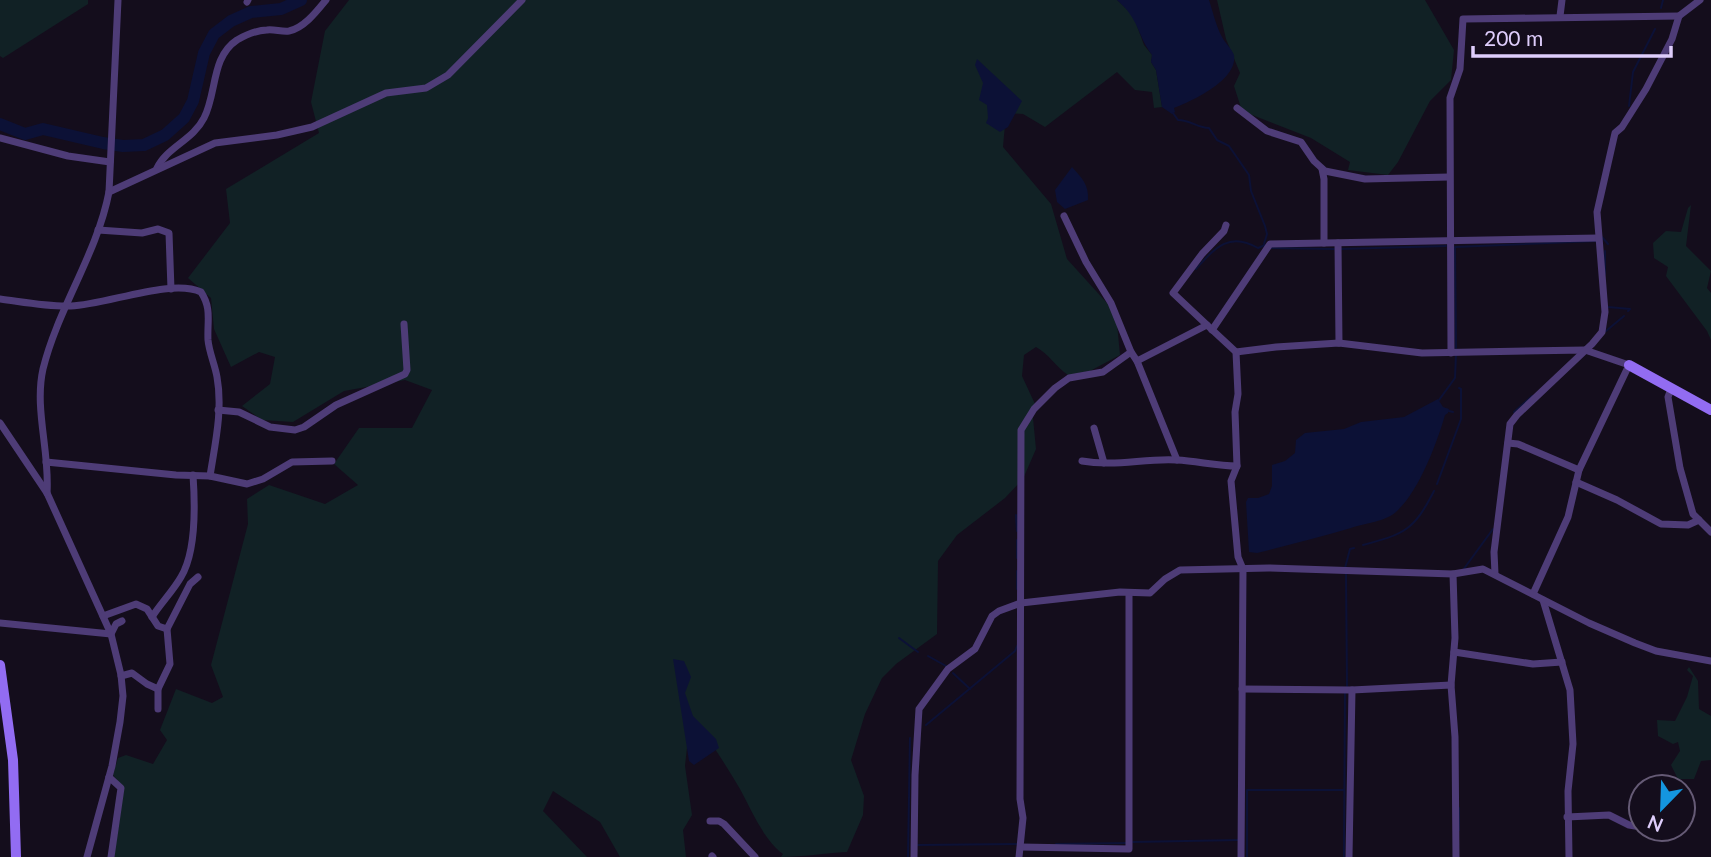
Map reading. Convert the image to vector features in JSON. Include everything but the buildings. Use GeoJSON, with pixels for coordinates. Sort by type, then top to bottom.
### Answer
{"type":"FeatureCollection","features":[{"type":"Feature","properties":{"kind":"main road"},"geometry":{"type":"LineString","coordinates":[[1629,365],[1711,410]]}},
{"type":"Feature","properties":{"kind":"main road"},"geometry":{"type":"LineString","coordinates":[[0,665],[13,760],[16,857]]}},
{"type":"Feature","properties":{"kind":"street"},"geometry":{"type":"LineString","coordinates":[[47,492],[41,382],[50,348],[98,230],[109,192],[118,0]]}},
{"type":"Feature","properties":{"kind":"street"},"geometry":{"type":"LineString","coordinates":[[157,169],[162,158],[183,144],[200,126],[210,104],[218,65],[229,47],[254,33],[267,30],[289,31],[300,26],[326,0]]}},
{"type":"Feature","properties":{"kind":"street"},"geometry":{"type":"LineString","coordinates":[[109,192],[215,143],[312,127],[386,93],[406,92],[438,83],[522,0]]}},
{"type":"Feature","properties":{"kind":"street"},"geometry":{"type":"LineString","coordinates":[[1560,16],[1562,0]]}},
{"type":"Feature","properties":{"kind":"street"},"geometry":{"type":"LineString","coordinates":[[1495,574],[1494,552],[1510,443],[1510,424],[1601,334],[1605,312],[1597,212],[1615,133],[1622,127],[1646,89],[1672,39],[1679,16],[1700,0]]}},
{"type":"Feature","properties":{"kind":"street"},"geometry":{"type":"LineString","coordinates":[[1451,353],[1450,98],[1460,69],[1463,19],[1679,16]]}},
{"type":"Feature","properties":{"kind":"street"},"geometry":{"type":"LineString","coordinates":[[1237,108],[1268,131],[1301,142],[1322,169],[1365,180],[1449,177]]}},
{"type":"Feature","properties":{"kind":"street"},"geometry":{"type":"LineString","coordinates":[[0,138],[68,156],[110,160]]}},
{"type":"Feature","properties":{"kind":"street"},"geometry":{"type":"LineString","coordinates":[[1322,169],[1324,243]]}},
{"type":"Feature","properties":{"kind":"street"},"geometry":{"type":"LineString","coordinates":[[1064,216],[1086,262],[1111,303],[1177,460]]}},
{"type":"Feature","properties":{"kind":"street"},"geometry":{"type":"LineString","coordinates":[[1226,225],[1224,231],[1202,254],[1173,293],[1236,352],[1237,466],[1231,481],[1238,557],[1242,569],[1241,857]]}},
{"type":"Feature","properties":{"kind":"street"},"geometry":{"type":"LineString","coordinates":[[98,230],[142,233],[158,229],[169,233],[171,289]]}},
{"type":"Feature","properties":{"kind":"street"},"geometry":{"type":"LineString","coordinates":[[1137,361],[1210,328],[1270,244],[1598,239]]}},
{"type":"Feature","properties":{"kind":"street"},"geometry":{"type":"LineString","coordinates":[[1338,243],[1339,343]]}},
{"type":"Feature","properties":{"kind":"street"},"geometry":{"type":"LineString","coordinates":[[0,299],[66,306],[171,289],[191,287],[201,292],[206,299],[210,320],[208,343],[217,376],[218,422],[210,477]]}},
{"type":"Feature","properties":{"kind":"street"},"geometry":{"type":"LineString","coordinates":[[218,410],[239,412],[270,427],[295,430],[304,427],[336,405],[405,374],[404,324]]}},
{"type":"Feature","properties":{"kind":"street"},"geometry":{"type":"LineString","coordinates":[[1236,352],[1339,343],[1422,353],[1585,350],[1629,365],[1579,470],[1568,517],[1534,594]]}},
{"type":"Feature","properties":{"kind":"street"},"geometry":{"type":"LineString","coordinates":[[1019,857],[1023,818],[1020,799],[1021,430],[1034,409],[1069,378],[1103,372],[1131,352]]}},
{"type":"Feature","properties":{"kind":"street"},"geometry":{"type":"LineString","coordinates":[[1671,389],[1668,397],[1680,468],[1693,514],[1711,532]]}},
{"type":"Feature","properties":{"kind":"street"},"geometry":{"type":"LineString","coordinates":[[0,423],[47,492],[111,634],[121,676],[121,722],[87,857]]}},
{"type":"Feature","properties":{"kind":"street"},"geometry":{"type":"LineString","coordinates":[[1094,428],[1104,463]]}},
{"type":"Feature","properties":{"kind":"street"},"geometry":{"type":"LineString","coordinates":[[1510,443],[1579,470]]}},
{"type":"Feature","properties":{"kind":"street"},"geometry":{"type":"LineString","coordinates":[[46,462],[193,475],[247,484],[264,480],[300,460],[332,461]]}},
{"type":"Feature","properties":{"kind":"street"},"geometry":{"type":"LineString","coordinates":[[1082,461],[1104,463],[1177,460],[1212,466],[1237,466]]}},
{"type":"Feature","properties":{"kind":"street"},"geometry":{"type":"LineString","coordinates":[[152,617],[182,576],[187,560],[195,502],[193,475]]}},
{"type":"Feature","properties":{"kind":"street"},"geometry":{"type":"LineString","coordinates":[[1576,482],[1661,524],[1688,525],[1699,520]]}},
{"type":"Feature","properties":{"kind":"street"},"geometry":{"type":"LineString","coordinates":[[915,857],[915,775],[919,709],[948,669],[975,649],[992,616],[1021,603],[1120,592],[1150,593],[1180,570],[1269,568],[1453,574],[1483,569],[1589,623],[1646,647],[1711,661]]}},
{"type":"Feature","properties":{"kind":"street"},"geometry":{"type":"LineString","coordinates":[[1453,574],[1455,652],[1451,685],[1455,737],[1456,857]]}},
{"type":"Feature","properties":{"kind":"street"},"geometry":{"type":"LineString","coordinates":[[158,709],[158,689],[170,664],[167,629],[190,584],[198,577]]}},
{"type":"Feature","properties":{"kind":"street"},"geometry":{"type":"LineString","coordinates":[[1021,847],[1129,849],[1129,594]]}},
{"type":"Feature","properties":{"kind":"street"},"geometry":{"type":"LineString","coordinates":[[1543,600],[1570,690],[1573,744],[1567,817],[1569,857]]}},
{"type":"Feature","properties":{"kind":"street"},"geometry":{"type":"LineString","coordinates":[[103,616],[136,604],[147,609],[158,626],[167,629]]}},
{"type":"Feature","properties":{"kind":"street"},"geometry":{"type":"LineString","coordinates":[[111,634],[116,624],[122,621]]}},
{"type":"Feature","properties":{"kind":"street"},"geometry":{"type":"LineString","coordinates":[[0,623],[111,634]]}},
{"type":"Feature","properties":{"kind":"street"},"geometry":{"type":"LineString","coordinates":[[1455,652],[1533,664],[1562,662]]}},
{"type":"Feature","properties":{"kind":"street"},"geometry":{"type":"LineString","coordinates":[[121,676],[132,673],[158,689]]}},
{"type":"Feature","properties":{"kind":"street"},"geometry":{"type":"LineString","coordinates":[[1242,689],[1352,690],[1451,685]]}},
{"type":"Feature","properties":{"kind":"street"},"geometry":{"type":"LineString","coordinates":[[1349,857],[1352,690]]}},
{"type":"Feature","properties":{"kind":"street"},"geometry":{"type":"LineString","coordinates":[[109,777],[121,788],[111,857]]}},
{"type":"Feature","properties":{"kind":"street"},"geometry":{"type":"LineString","coordinates":[[1567,817],[1609,814],[1627,824]]}},
{"type":"Feature","properties":{"kind":"street"},"geometry":{"type":"LineString","coordinates":[[710,821],[724,824],[755,857]]}},
{"type":"Feature","properties":{"kind":"shaded area"},"geometry":{"type":"Polygon","coordinates":[[[0,0],[88,0],[88,4],[3,58],[0,56],[0,0]]]}},
{"type":"Feature","properties":{"kind":"shaded area"},"geometry":{"type":"Polygon","coordinates":[[[349,0],[1117,0],[1133,15],[1144,45],[1152,55],[1151,62],[1156,70],[1162,107],[1154,108],[1152,92],[1135,90],[1117,72],[1045,127],[1023,114],[1006,113],[1003,147],[1051,204],[1067,259],[1116,313],[1120,355],[1090,371],[1068,375],[1036,347],[1024,355],[1022,376],[1035,404],[1033,418],[1036,449],[1023,479],[1005,498],[957,535],[938,561],[937,634],[896,664],[882,678],[865,714],[851,760],[864,796],[863,815],[847,852],[781,857],[783,854],[764,833],[735,781],[697,723],[689,729],[685,766],[692,815],[683,830],[686,857],[620,857],[600,822],[553,791],[543,811],[587,857],[114,857],[124,788],[113,775],[118,758],[126,755],[153,764],[167,740],[160,730],[176,689],[212,703],[223,697],[211,665],[248,524],[247,499],[269,485],[325,504],[358,485],[334,464],[359,428],[412,428],[432,390],[405,380],[344,391],[293,422],[262,420],[242,406],[270,384],[275,357],[259,352],[231,367],[214,329],[211,298],[188,278],[230,223],[226,189],[319,133],[311,102],[325,31],[349,0]]]}},
{"type":"Feature","properties":{"kind":"shaded area"},"geometry":{"type":"Polygon","coordinates":[[[1117,0],[1209,0],[1220,33],[1234,55],[1229,73],[1212,88],[1174,108],[1175,112],[1172,114],[1162,107],[1156,70],[1151,62],[1152,55],[1134,20],[1117,0]]]}},
{"type":"Feature","properties":{"kind":"shaded area"},"geometry":{"type":"Polygon","coordinates":[[[1217,0],[1425,0],[1454,50],[1451,80],[1430,101],[1398,162],[1388,175],[1348,170],[1350,162],[1311,138],[1242,111],[1234,86],[1240,73],[1226,39],[1217,0]]]}},
{"type":"Feature","properties":{"kind":"shaded area"},"geometry":{"type":"Polygon","coordinates":[[[977,59],[1022,101],[1008,127],[1000,132],[986,123],[987,105],[979,100],[983,83],[975,65],[977,59]]]}},
{"type":"Feature","properties":{"kind":"shaded area"},"geometry":{"type":"Polygon","coordinates":[[[1072,167],[1086,186],[1088,200],[1065,209],[1057,202],[1055,190],[1072,167]]]}},
{"type":"Feature","properties":{"kind":"shaded area"},"geometry":{"type":"Polygon","coordinates":[[[1691,205],[1686,246],[1711,271],[1707,288],[1711,293],[1711,340],[1666,276],[1668,267],[1654,258],[1653,243],[1666,231],[1681,232],[1691,205]]]}},
{"type":"Feature","properties":{"kind":"shaded area"},"geometry":{"type":"Polygon","coordinates":[[[1438,399],[1443,407],[1449,409],[1448,413],[1420,479],[1397,511],[1375,522],[1257,553],[1249,552],[1246,502],[1248,498],[1269,494],[1272,486],[1272,465],[1285,461],[1295,453],[1296,440],[1305,433],[1344,429],[1361,422],[1404,417],[1438,399]]]}},
{"type":"Feature","properties":{"kind":"shaded area"},"geometry":{"type":"Polygon","coordinates":[[[673,659],[684,661],[691,677],[685,693],[693,716],[716,739],[719,748],[694,765],[689,761],[673,659]]]}},
{"type":"Feature","properties":{"kind":"shaded area"},"geometry":{"type":"Polygon","coordinates":[[[1689,667],[1698,681],[1699,709],[1711,716],[1711,760],[1701,761],[1696,773],[1675,773],[1671,765],[1680,751],[1678,742],[1673,744],[1658,736],[1657,720],[1675,721],[1687,697],[1693,676],[1687,670],[1689,667]]]}},
{"type":"Feature","properties":{"kind":"waterway"},"geometry":{"type":"LineString","coordinates":[[0,124],[25,134],[43,129],[103,143],[144,145],[165,135],[184,118],[193,101],[204,53],[214,34],[231,21],[251,12],[281,9],[301,0]]}},
{"type":"Feature","properties":{"kind":"waterway"},"geometry":{"type":"LineString","coordinates":[[1661,8],[1663,0]]}},
{"type":"Feature","properties":{"kind":"waterway"},"geometry":{"type":"LineString","coordinates":[[1629,106],[1633,72],[1655,29]]}},
{"type":"Feature","properties":{"kind":"waterway"},"geometry":{"type":"LineString","coordinates":[[1173,113],[1178,120],[1209,128],[1217,140],[1229,146],[1249,175],[1251,191],[1267,234],[1264,244]]}},
{"type":"Feature","properties":{"kind":"waterway"},"geometry":{"type":"LineString","coordinates":[[1602,237],[1608,244]]}},
{"type":"Feature","properties":{"kind":"waterway"},"geometry":{"type":"LineString","coordinates":[[1196,269],[1223,244],[1239,241],[1258,248],[1265,245]]}},
{"type":"Feature","properties":{"kind":"waterway"},"geometry":{"type":"LineString","coordinates":[[1456,348],[1455,247],[1597,241]]}},
{"type":"Feature","properties":{"kind":"waterway"},"geometry":{"type":"LineString","coordinates":[[1340,249],[1446,246]]}},
{"type":"Feature","properties":{"kind":"waterway"},"geometry":{"type":"LineString","coordinates":[[1270,248],[1334,249]]}},
{"type":"Feature","properties":{"kind":"waterway"},"geometry":{"type":"LineString","coordinates":[[1605,251],[1605,274]]}},
{"type":"Feature","properties":{"kind":"waterway"},"geometry":{"type":"LineString","coordinates":[[1608,307],[1630,309],[1628,311]]}},
{"type":"Feature","properties":{"kind":"waterway"},"geometry":{"type":"LineString","coordinates":[[1606,331],[1624,316]]}},
{"type":"Feature","properties":{"kind":"waterway"},"geometry":{"type":"LineString","coordinates":[[1439,400],[1455,378],[1456,354]]}},
{"type":"Feature","properties":{"kind":"waterway"},"geometry":{"type":"LineString","coordinates":[[1437,484],[1461,419],[1459,388]]}},
{"type":"Feature","properties":{"kind":"waterway"},"geometry":{"type":"LineString","coordinates":[[1514,412],[1532,396]]}},
{"type":"Feature","properties":{"kind":"waterway"},"geometry":{"type":"LineString","coordinates":[[1449,411],[1453,412]]}},
{"type":"Feature","properties":{"kind":"waterway"},"geometry":{"type":"LineString","coordinates":[[1363,545],[1407,528],[1420,514],[1434,491]]}},
{"type":"Feature","properties":{"kind":"waterway"},"geometry":{"type":"LineString","coordinates":[[1016,515],[1017,531]]}},
{"type":"Feature","properties":{"kind":"waterway"},"geometry":{"type":"LineString","coordinates":[[1463,570],[1493,529]]}},
{"type":"Feature","properties":{"kind":"waterway"},"geometry":{"type":"LineString","coordinates":[[1017,540],[1017,558]]}},
{"type":"Feature","properties":{"kind":"waterway"},"geometry":{"type":"LineString","coordinates":[[1345,568],[1350,549],[1354,548]]}},
{"type":"Feature","properties":{"kind":"waterway"},"geometry":{"type":"LineString","coordinates":[[1017,571],[1017,589]]}},
{"type":"Feature","properties":{"kind":"waterway"},"geometry":{"type":"LineString","coordinates":[[1346,573],[1347,686]]}},
{"type":"Feature","properties":{"kind":"waterway"},"geometry":{"type":"LineString","coordinates":[[899,638],[918,652]]}},
{"type":"Feature","properties":{"kind":"waterway"},"geometry":{"type":"LineString","coordinates":[[926,725],[1015,651],[1017,646]]}},
{"type":"Feature","properties":{"kind":"waterway"},"geometry":{"type":"LineString","coordinates":[[928,656],[946,666]]}},
{"type":"Feature","properties":{"kind":"waterway"},"geometry":{"type":"LineString","coordinates":[[953,673],[970,689]]}},
{"type":"Feature","properties":{"kind":"waterway"},"geometry":{"type":"LineString","coordinates":[[1344,857],[1345,691]]}},
{"type":"Feature","properties":{"kind":"waterway"},"geometry":{"type":"LineString","coordinates":[[908,857],[910,738]]}},
{"type":"Feature","properties":{"kind":"waterway"},"geometry":{"type":"LineString","coordinates":[[1247,857],[1247,790],[1344,790]]}},
{"type":"Feature","properties":{"kind":"waterway"},"geometry":{"type":"LineString","coordinates":[[1459,808],[1459,830]]}},
{"type":"Feature","properties":{"kind":"waterway"},"geometry":{"type":"LineString","coordinates":[[1133,842],[1239,840]]}},
{"type":"Feature","properties":{"kind":"waterway"},"geometry":{"type":"LineString","coordinates":[[1056,844],[1127,843]]}},
{"type":"Feature","properties":{"kind":"waterway"},"geometry":{"type":"LineString","coordinates":[[916,845],[1019,844]]}}]}
